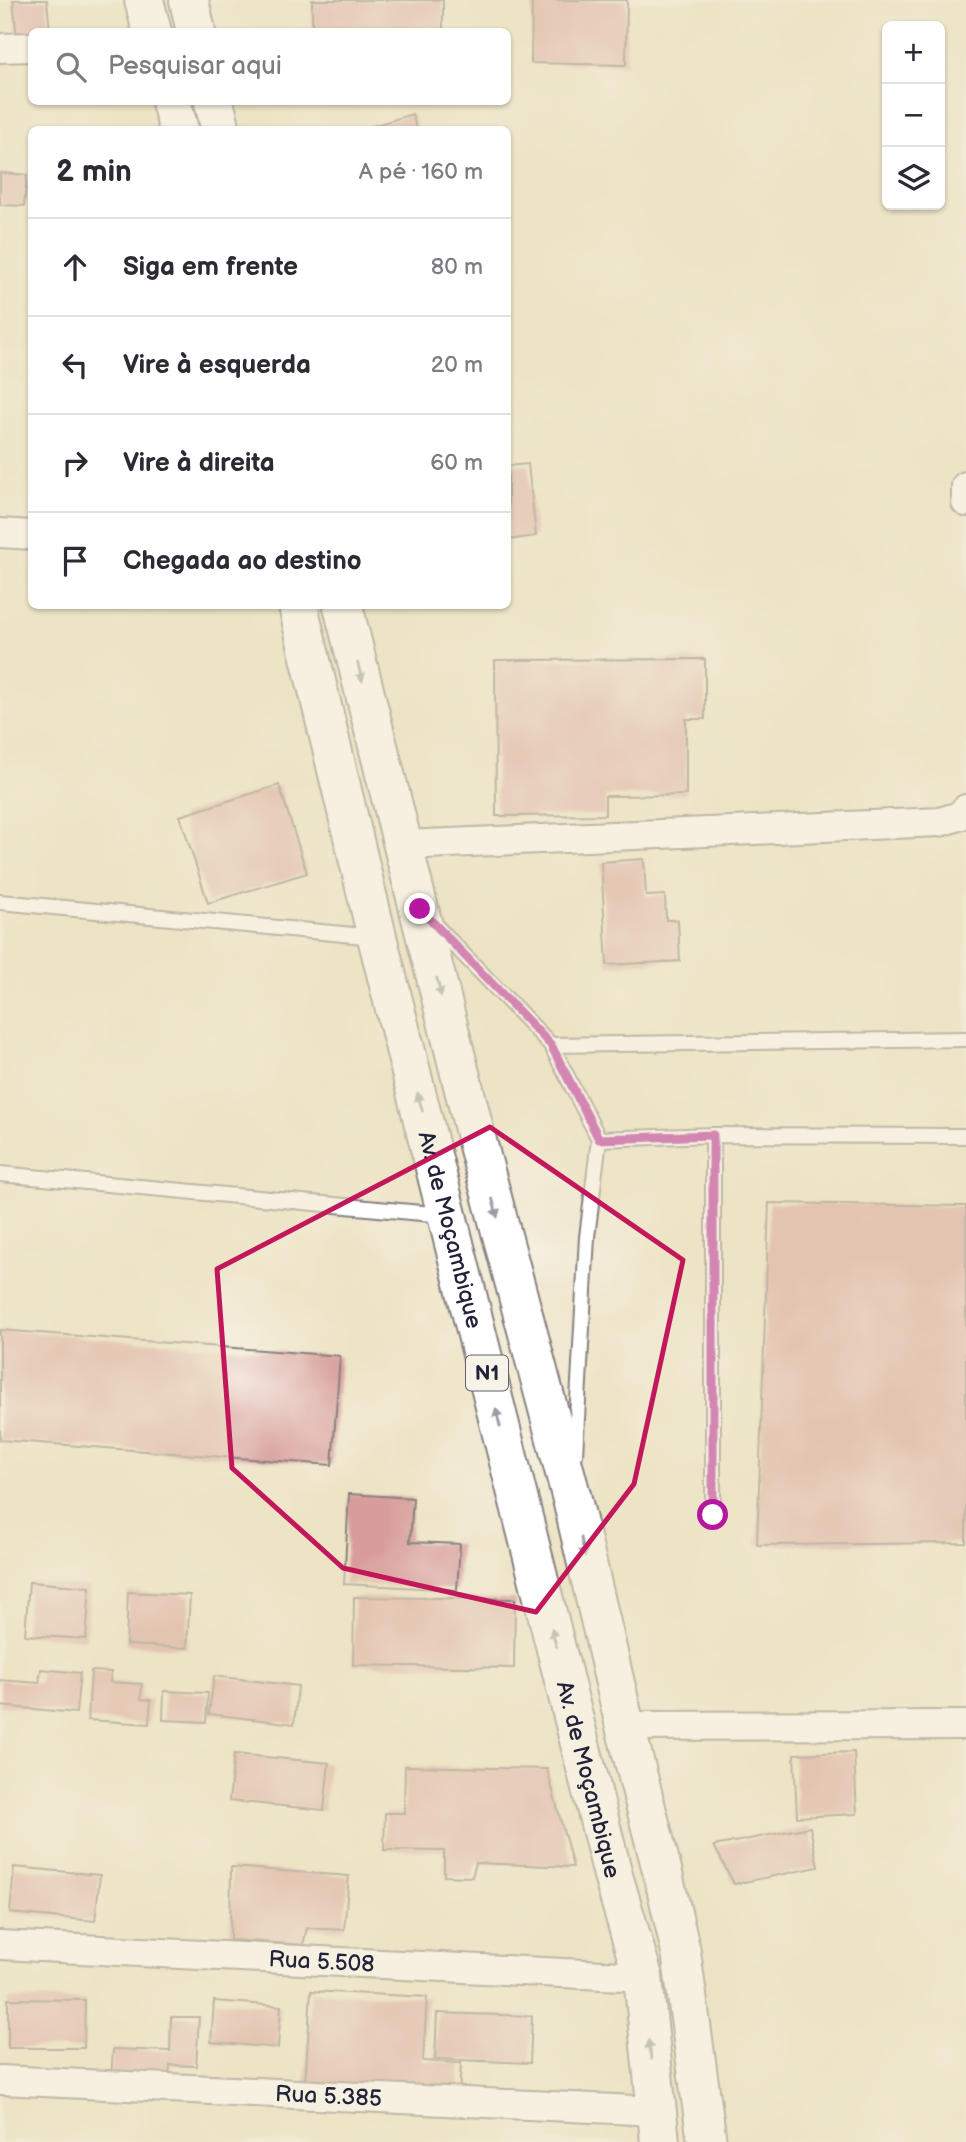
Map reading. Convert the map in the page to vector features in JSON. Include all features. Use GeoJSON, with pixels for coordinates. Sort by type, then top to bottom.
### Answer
{"type":"FeatureCollection","features":[{"type":"Feature","properties":{"kind":"highway"},"geometry":{"type":"LineString","coordinates":[[144,0],[151,28]]}},
{"type":"Feature","properties":{"kind":"highway"},"geometry":{"type":"LineString","coordinates":[[188,0],[195,28]]}},
{"type":"Feature","properties":{"kind":"highway"},"geometry":{"type":"LineString","coordinates":[[172,105],[178,126]]}},
{"type":"Feature","properties":{"kind":"highway"},"geometry":{"type":"LineString","coordinates":[[215,105],[221,126]]}},
{"type":"Feature","properties":{"kind":"highway","name":"Av. de Moçambique"},"geometry":{"type":"LineString","coordinates":[[299,609],[377,937],[614,1879],[643,1977],[658,2126]]}},
{"type":"Feature","properties":{"kind":"highway","name":"Av. de Moçambique"},"geometry":{"type":"LineString","coordinates":[[344,609],[478,1145],[572,1499],[681,1952],[707,2142]]}},
{"type":"Feature","properties":{"kind":"street"},"geometry":{"type":"LineString","coordinates":[[0,48],[28,47]]}},
{"type":"Feature","properties":{"kind":"street"},"geometry":{"type":"LineString","coordinates":[[966,486],[966,502]]}},
{"type":"Feature","properties":{"kind":"street"},"geometry":{"type":"LineString","coordinates":[[0,533],[28,535]]}},
{"type":"Feature","properties":{"kind":"street"},"geometry":{"type":"LineString","coordinates":[[403,845],[940,822],[959,816],[966,809]]}},
{"type":"Feature","properties":{"kind":"street"},"geometry":{"type":"LineString","coordinates":[[625,1726],[966,1725]]}},
{"type":"Feature","properties":{"kind":"street","name":"Rua 5.508"},"geometry":{"type":"LineString","coordinates":[[0,1945],[643,1977]]}},
{"type":"Feature","properties":{"kind":"street","name":"Rua 5.385"},"geometry":{"type":"LineString","coordinates":[[0,2080],[658,2126]]}},
{"type":"Feature","properties":{"kind":"lane"},"geometry":{"type":"LineString","coordinates":[[0,902],[377,937]]}},
{"type":"Feature","properties":{"kind":"lane"},"geometry":{"type":"LineString","coordinates":[[420,909],[551,1045],[599,1139],[587,1237],[572,1499]]}},
{"type":"Feature","properties":{"kind":"lane"},"geometry":{"type":"LineString","coordinates":[[551,1045],[966,1039]]}},
{"type":"Feature","properties":{"kind":"lane"},"geometry":{"type":"LineString","coordinates":[[599,1139],[713,1135],[966,1136]]}},
{"type":"Feature","properties":{"kind":"lane"},"geometry":{"type":"LineString","coordinates":[[713,1135],[713,1515]]}},
{"type":"Feature","properties":{"kind":"lane"},"geometry":{"type":"LineString","coordinates":[[0,1174],[448,1216]]}},
{"type":"Feature","properties":{"kind":"highlighted area"},"geometry":{"type":"Polygon","coordinates":[[[490,1127],[683,1260],[634,1484],[536,1612],[343,1568],[232,1468],[217,1269],[490,1127]]]}},
{"type":"Feature","properties":{"kind":"building"},"geometry":{"type":"Polygon","coordinates":[[[13,0],[47,0],[50,28],[28,28],[28,38],[17,39],[13,0]]]}},
{"type":"Feature","properties":{"kind":"building"},"geometry":{"type":"Polygon","coordinates":[[[312,0],[443,0],[443,28],[312,28],[312,0]]]}},
{"type":"Feature","properties":{"kind":"building"},"geometry":{"type":"Polygon","coordinates":[[[532,0],[627,0],[626,65],[531,63],[532,0]]]}},
{"type":"Feature","properties":{"kind":"building"},"geometry":{"type":"Polygon","coordinates":[[[412,114],[416,126],[373,126],[412,114]]]}},
{"type":"Feature","properties":{"kind":"building"},"geometry":{"type":"Polygon","coordinates":[[[0,173],[27,175],[24,206],[0,205],[0,173]]]}},
{"type":"Feature","properties":{"kind":"building"},"geometry":{"type":"Polygon","coordinates":[[[528,464],[536,536],[511,540],[511,466],[528,464]]]}},
{"type":"Feature","properties":{"kind":"building"},"geometry":{"type":"Polygon","coordinates":[[[705,659],[705,719],[686,719],[686,795],[605,796],[605,815],[496,816],[495,660],[705,659]]]}},
{"type":"Feature","properties":{"kind":"building"},"geometry":{"type":"Polygon","coordinates":[[[279,785],[307,873],[208,903],[180,816],[279,785]]]}},
{"type":"Feature","properties":{"kind":"building"},"geometry":{"type":"Polygon","coordinates":[[[644,859],[646,896],[665,895],[666,920],[678,920],[680,961],[607,965],[601,862],[644,859]]]}},
{"type":"Feature","properties":{"kind":"building"},"geometry":{"type":"Polygon","coordinates":[[[769,1203],[966,1206],[966,1543],[757,1545],[769,1203]]]}},
{"type":"Feature","properties":{"kind":"building"},"geometry":{"type":"Polygon","coordinates":[[[0,1330],[340,1356],[332,1465],[0,1440],[0,1330]]]}},
{"type":"Feature","properties":{"kind":"building"},"geometry":{"type":"Polygon","coordinates":[[[349,1494],[413,1498],[410,1542],[460,1544],[457,1590],[344,1584],[349,1494]]]}},
{"type":"Feature","properties":{"kind":"building"},"geometry":{"type":"Polygon","coordinates":[[[29,1582],[90,1587],[86,1639],[25,1635],[29,1582]]]}},
{"type":"Feature","properties":{"kind":"building"},"geometry":{"type":"Polygon","coordinates":[[[128,1592],[190,1595],[187,1648],[126,1645],[128,1592]]]}},
{"type":"Feature","properties":{"kind":"building"},"geometry":{"type":"Polygon","coordinates":[[[354,1597],[515,1599],[514,1668],[353,1665],[354,1597]]]}},
{"type":"Feature","properties":{"kind":"building"},"geometry":{"type":"Polygon","coordinates":[[[41,1669],[80,1673],[76,1713],[0,1706],[0,1680],[39,1683],[41,1669]]]}},
{"type":"Feature","properties":{"kind":"building"},"geometry":{"type":"Polygon","coordinates":[[[91,1671],[111,1672],[110,1682],[142,1684],[141,1699],[151,1700],[149,1724],[88,1720],[91,1671]]]}},
{"type":"Feature","properties":{"kind":"building"},"geometry":{"type":"Polygon","coordinates":[[[214,1676],[298,1686],[294,1724],[209,1714],[214,1676]]]}},
{"type":"Feature","properties":{"kind":"building"},"geometry":{"type":"Polygon","coordinates":[[[164,1691],[208,1693],[206,1722],[163,1720],[164,1691]]]}},
{"type":"Feature","properties":{"kind":"building"},"geometry":{"type":"Polygon","coordinates":[[[854,1752],[857,1814],[797,1817],[794,1754],[854,1752]]]}},
{"type":"Feature","properties":{"kind":"building"},"geometry":{"type":"Polygon","coordinates":[[[234,1754],[329,1763],[324,1810],[229,1801],[234,1754]]]}},
{"type":"Feature","properties":{"kind":"building"},"geometry":{"type":"Polygon","coordinates":[[[405,1766],[547,1769],[573,1867],[476,1863],[472,1877],[444,1876],[444,1851],[384,1850],[385,1813],[404,1813],[405,1766]]]}},
{"type":"Feature","properties":{"kind":"building"},"geometry":{"type":"Polygon","coordinates":[[[810,1827],[818,1867],[734,1884],[714,1846],[810,1827]]]}},
{"type":"Feature","properties":{"kind":"building"},"geometry":{"type":"Polygon","coordinates":[[[14,1867],[100,1875],[95,1921],[10,1913],[14,1867]]]}},
{"type":"Feature","properties":{"kind":"building"},"geometry":{"type":"Polygon","coordinates":[[[231,1867],[349,1876],[344,1930],[307,1928],[303,1945],[230,1940],[231,1867]]]}},
{"type":"Feature","properties":{"kind":"building"},"geometry":{"type":"Polygon","coordinates":[[[311,1991],[427,1997],[423,2061],[461,2063],[459,2095],[305,2085],[311,1991]]]}},
{"type":"Feature","properties":{"kind":"building"},"geometry":{"type":"Polygon","coordinates":[[[8,1999],[85,2000],[84,2048],[8,2048],[8,1999]]]}},
{"type":"Feature","properties":{"kind":"building"},"geometry":{"type":"Polygon","coordinates":[[[214,2001],[281,2006],[278,2048],[211,2042],[214,2001]]]}},
{"type":"Feature","properties":{"kind":"building"},"geometry":{"type":"Polygon","coordinates":[[[437,2013],[532,2016],[530,2063],[435,2059],[437,2013]]]}},
{"type":"Feature","properties":{"kind":"building"},"geometry":{"type":"Polygon","coordinates":[[[171,2017],[199,2017],[196,2066],[170,2065],[169,2082],[111,2080],[113,2049],[170,2051],[171,2017]]]}},
{"type":"Feature","properties":{"kind":"route"},"geometry":{"type":"LineString","coordinates":[[420,909],[551,1045],[599,1139],[713,1135],[713,1515]]}}]}
